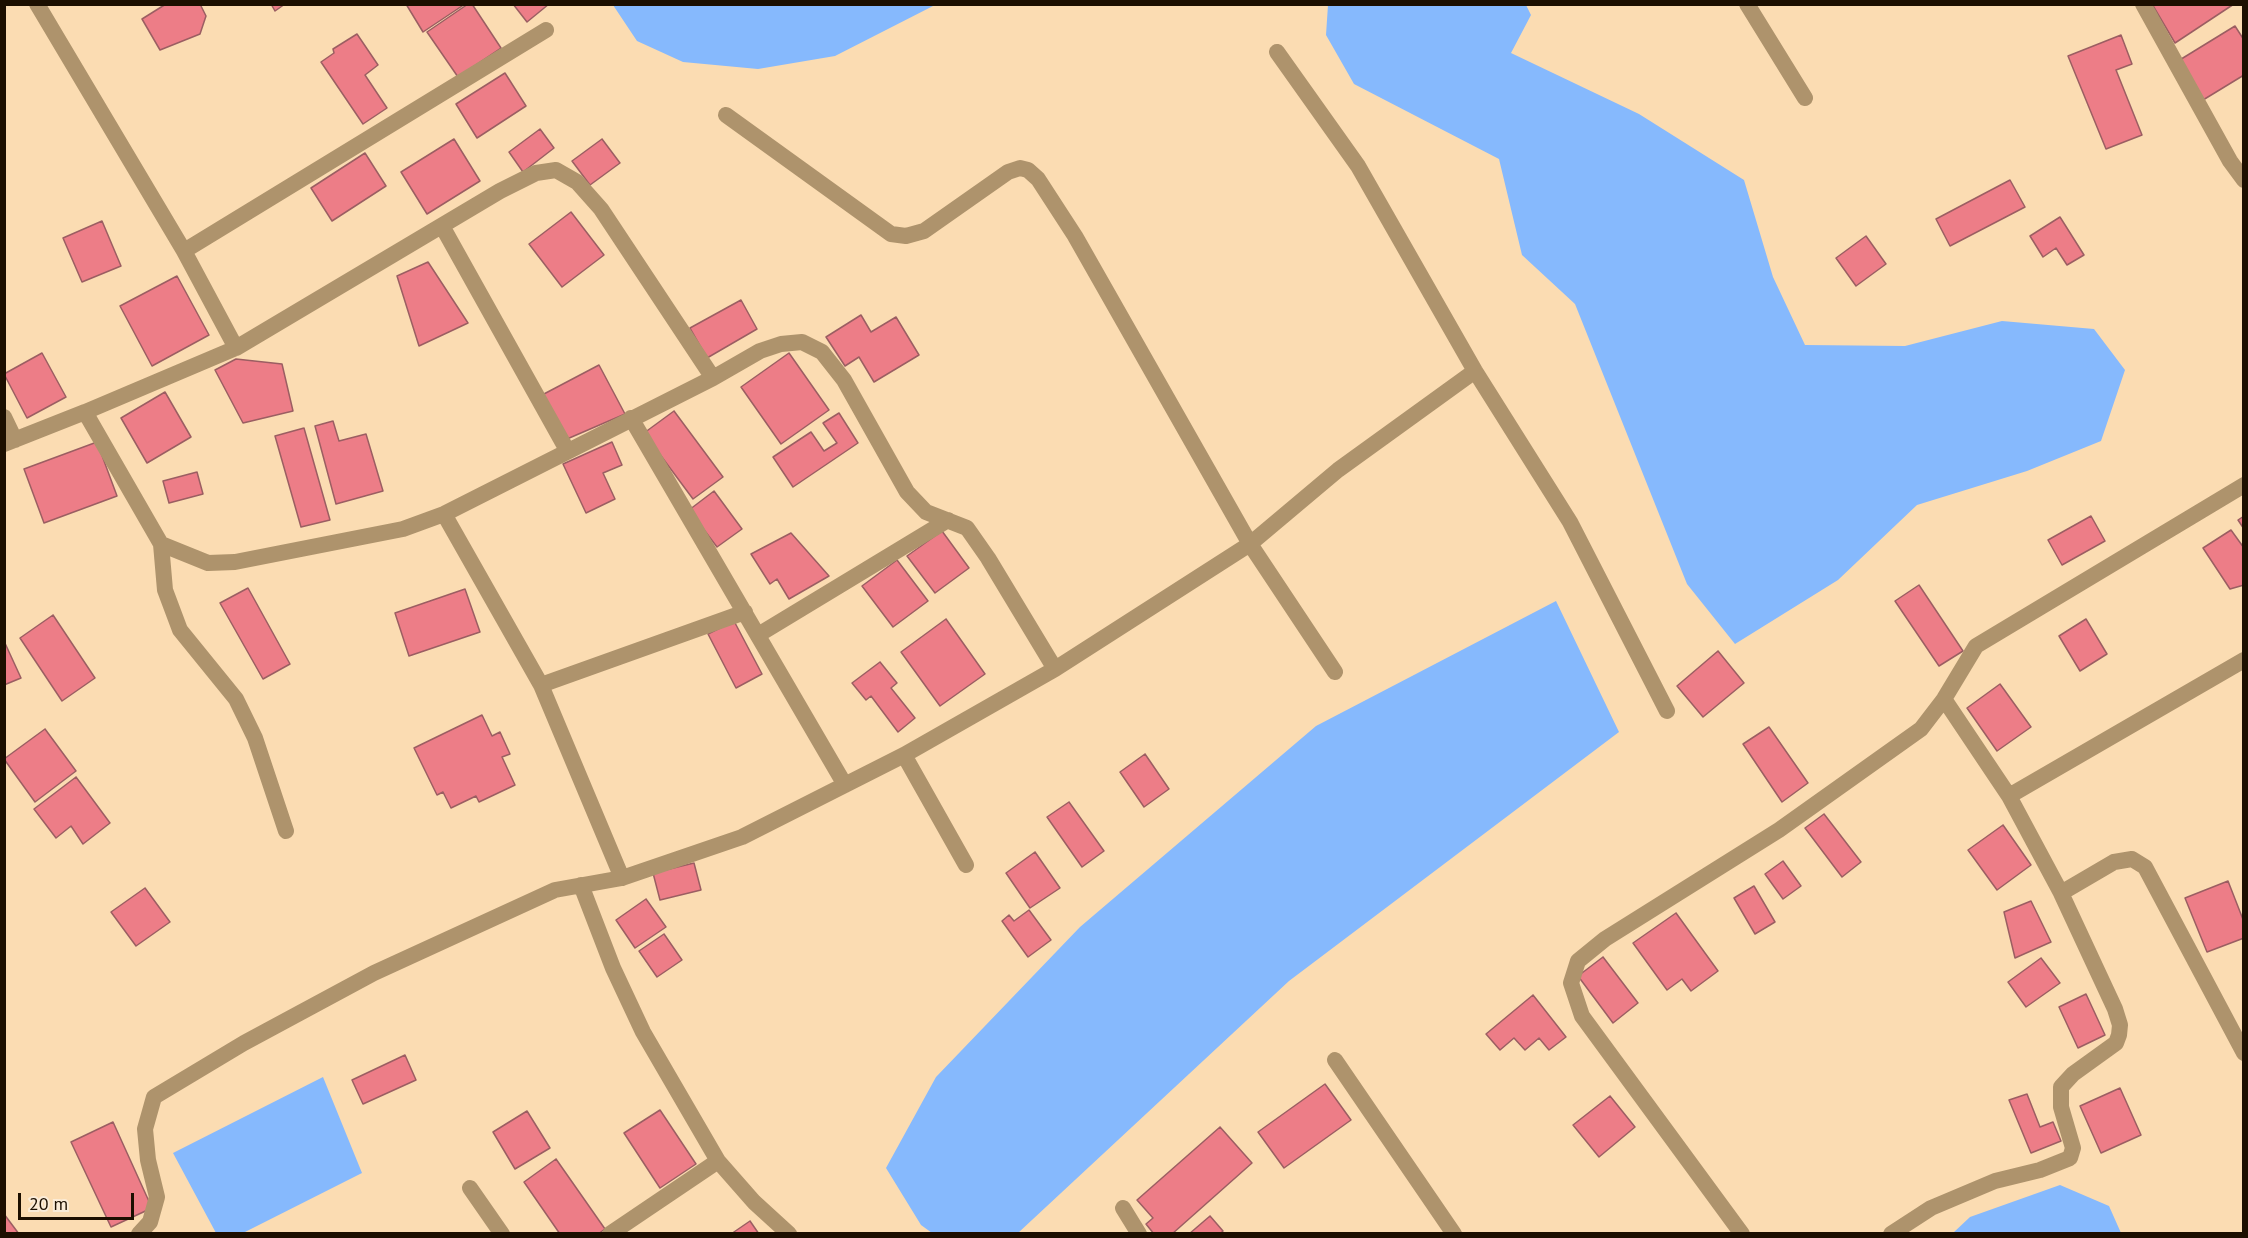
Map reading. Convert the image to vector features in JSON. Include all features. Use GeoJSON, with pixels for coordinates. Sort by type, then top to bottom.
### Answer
{"type":"FeatureCollection","features":[{"type":"Feature","properties":{"kind":"street"},"geometry":{"type":"LineString","coordinates":[[37,4],[184,252],[236,348]]}},
{"type":"Feature","properties":{"kind":"street"},"geometry":{"type":"LineString","coordinates":[[1747,4],[1805,98]]}},
{"type":"Feature","properties":{"kind":"street"},"geometry":{"type":"LineString","coordinates":[[2144,4],[2230,161],[2244,180]]}},
{"type":"Feature","properties":{"kind":"street"},"geometry":{"type":"LineString","coordinates":[[184,252],[546,30]]}},
{"type":"Feature","properties":{"kind":"street"},"geometry":{"type":"LineString","coordinates":[[1277,52],[1358,166],[1475,371],[1570,522],[1667,711]]}},
{"type":"Feature","properties":{"kind":"street"},"geometry":{"type":"LineString","coordinates":[[726,115],[891,234],[906,236],[924,231],[997,177],[1014,170],[1028,170],[1038,179],[1075,236],[1250,544],[1335,672]]}},
{"type":"Feature","properties":{"kind":"street"},"geometry":{"type":"LineString","coordinates":[[4,417],[10,442],[236,348],[536,173],[556,170],[577,182],[601,209],[713,378]]}},
{"type":"Feature","properties":{"kind":"street"},"geometry":{"type":"LineString","coordinates":[[442,226],[567,450]]}},
{"type":"Feature","properties":{"kind":"street"},"geometry":{"type":"LineString","coordinates":[[161,544],[208,563],[235,562],[403,529],[444,514],[713,378],[760,351],[781,344],[802,342],[822,352],[844,380],[907,492],[926,512],[967,528],[988,558],[1055,669]]}},
{"type":"Feature","properties":{"kind":"street"},"geometry":{"type":"LineString","coordinates":[[139,1233],[150,1222],[157,1197],[148,1161],[145,1129],[154,1097],[244,1043],[374,973],[555,890],[622,878],[742,837],[904,755],[1055,669],[1250,544],[1338,470],[1475,371]]}},
{"type":"Feature","properties":{"kind":"street"},"geometry":{"type":"LineString","coordinates":[[85,412],[161,544],[165,590],[180,630],[236,699],[255,738],[286,831]]}},
{"type":"Feature","properties":{"kind":"street"},"geometry":{"type":"LineString","coordinates":[[631,418],[845,785]]}},
{"type":"Feature","properties":{"kind":"street"},"geometry":{"type":"LineString","coordinates":[[1742,1233],[1582,1016],[1571,983],[1578,961],[1605,939],[1779,830],[1921,729],[1944,699],[1976,646],[2244,485]]}},
{"type":"Feature","properties":{"kind":"street"},"geometry":{"type":"LineString","coordinates":[[444,514],[541,685],[622,878]]}},
{"type":"Feature","properties":{"kind":"street"},"geometry":{"type":"LineString","coordinates":[[758,635],[948,520]]}},
{"type":"Feature","properties":{"kind":"street"},"geometry":{"type":"LineString","coordinates":[[541,685],[745,612]]}},
{"type":"Feature","properties":{"kind":"street"},"geometry":{"type":"LineString","coordinates":[[2009,796],[2244,660]]}},
{"type":"Feature","properties":{"kind":"street"},"geometry":{"type":"LineString","coordinates":[[1891,1233],[1931,1208],[1995,1181],[2040,1170],[2070,1158],[2073,1149],[2061,1107],[2061,1087],[2073,1074],[2116,1043],[2120,1025],[2115,1008],[2061,893],[2009,796],[1944,699]]}},
{"type":"Feature","properties":{"kind":"street"},"geometry":{"type":"LineString","coordinates":[[904,755],[966,865]]}},
{"type":"Feature","properties":{"kind":"street"},"geometry":{"type":"LineString","coordinates":[[2061,893],[2114,862],[2132,859],[2145,867],[2244,1053]]}},
{"type":"Feature","properties":{"kind":"street"},"geometry":{"type":"LineString","coordinates":[[581,885],[613,968],[643,1032],[718,1161],[754,1202],[789,1233]]}},
{"type":"Feature","properties":{"kind":"street"},"geometry":{"type":"LineString","coordinates":[[1335,1060],[1454,1233]]}},
{"type":"Feature","properties":{"kind":"street"},"geometry":{"type":"LineString","coordinates":[[610,1233],[718,1161]]}},
{"type":"Feature","properties":{"kind":"street"},"geometry":{"type":"LineString","coordinates":[[470,1188],[502,1233]]}},
{"type":"Feature","properties":{"kind":"street"},"geometry":{"type":"LineString","coordinates":[[1123,1208],[1139,1233]]}},
{"type":"Feature","properties":{"kind":"water"},"geometry":{"type":"Polygon","coordinates":[[[613,5],[935,5],[835,56],[758,69],[683,62],[637,41],[613,5]]]}},
{"type":"Feature","properties":{"kind":"water"},"geometry":{"type":"Polygon","coordinates":[[[1328,5],[1526,5],[1531,15],[1511,53],[1639,114],[1744,180],[1773,277],[1805,345],[1905,346],[2002,321],[2094,329],[2125,370],[2101,441],[2027,471],[1917,505],[1838,580],[1735,644],[1687,584],[1575,304],[1522,255],[1499,159],[1354,84],[1326,35],[1328,5]]]}},
{"type":"Feature","properties":{"kind":"water"},"geometry":{"type":"Polygon","coordinates":[[[1556,601],[1619,732],[1289,981],[1018,1233],[932,1233],[921,1225],[886,1168],[936,1077],[1080,927],[1316,726],[1556,601]]]}},
{"type":"Feature","properties":{"kind":"water"},"geometry":{"type":"Polygon","coordinates":[[[323,1077],[362,1173],[243,1233],[216,1233],[173,1153],[323,1077]]]}},
{"type":"Feature","properties":{"kind":"water"},"geometry":{"type":"Polygon","coordinates":[[[2060,1185],[2109,1206],[2121,1233],[1953,1233],[1970,1217],[2060,1185]]]}},
{"type":"Feature","properties":{"kind":"building"},"geometry":{"type":"Polygon","coordinates":[[[166,4],[200,4],[206,16],[200,34],[160,50],[142,19],[166,4]]]}},
{"type":"Feature","properties":{"kind":"building"},"geometry":{"type":"Polygon","coordinates":[[[271,4],[285,4],[275,11],[271,4]]]}},
{"type":"Feature","properties":{"kind":"building"},"geometry":{"type":"Polygon","coordinates":[[[406,4],[465,4],[423,32],[406,4]]]}},
{"type":"Feature","properties":{"kind":"building"},"geometry":{"type":"Polygon","coordinates":[[[468,4],[472,4],[501,48],[458,77],[427,32],[468,4]]]}},
{"type":"Feature","properties":{"kind":"building"},"geometry":{"type":"Polygon","coordinates":[[[513,4],[549,4],[527,22],[513,4]]]}},
{"type":"Feature","properties":{"kind":"building"},"geometry":{"type":"Polygon","coordinates":[[[2152,4],[2234,4],[2175,43],[2152,4]]]}},
{"type":"Feature","properties":{"kind":"building"},"geometry":{"type":"Polygon","coordinates":[[[2235,26],[2244,40],[2244,75],[2203,100],[2178,61],[2235,26]]]}},
{"type":"Feature","properties":{"kind":"building"},"geometry":{"type":"Polygon","coordinates":[[[357,34],[378,65],[365,75],[387,108],[363,124],[321,62],[334,53],[333,49],[357,34]]]}},
{"type":"Feature","properties":{"kind":"building"},"geometry":{"type":"Polygon","coordinates":[[[2121,35],[2132,64],[2116,70],[2142,135],[2106,149],[2068,56],[2121,35]]]}},
{"type":"Feature","properties":{"kind":"building"},"geometry":{"type":"Polygon","coordinates":[[[505,73],[526,106],[477,138],[456,104],[505,73]]]}},
{"type":"Feature","properties":{"kind":"building"},"geometry":{"type":"Polygon","coordinates":[[[540,129],[554,148],[523,172],[509,152],[540,129]]]}},
{"type":"Feature","properties":{"kind":"building"},"geometry":{"type":"Polygon","coordinates":[[[454,139],[480,181],[427,214],[401,172],[454,139]]]}},
{"type":"Feature","properties":{"kind":"building"},"geometry":{"type":"Polygon","coordinates":[[[602,139],[620,163],[590,185],[572,161],[602,139]]]}},
{"type":"Feature","properties":{"kind":"building"},"geometry":{"type":"Polygon","coordinates":[[[365,153],[386,186],[332,221],[311,188],[365,153]]]}},
{"type":"Feature","properties":{"kind":"building"},"geometry":{"type":"Polygon","coordinates":[[[2010,180],[2025,207],[1950,246],[1936,219],[2010,180]]]}},
{"type":"Feature","properties":{"kind":"building"},"geometry":{"type":"Polygon","coordinates":[[[571,212],[604,255],[562,287],[529,244],[571,212]]]}},
{"type":"Feature","properties":{"kind":"building"},"geometry":{"type":"Polygon","coordinates":[[[2060,217],[2084,255],[2067,265],[2056,248],[2043,257],[2030,236],[2060,217]]]}},
{"type":"Feature","properties":{"kind":"building"},"geometry":{"type":"Polygon","coordinates":[[[102,221],[121,266],[82,282],[63,238],[102,221]]]}},
{"type":"Feature","properties":{"kind":"building"},"geometry":{"type":"Polygon","coordinates":[[[1866,236],[1886,264],[1856,286],[1836,258],[1866,236]]]}},
{"type":"Feature","properties":{"kind":"building"},"geometry":{"type":"Polygon","coordinates":[[[428,262],[468,323],[419,346],[397,276],[428,262]]]}},
{"type":"Feature","properties":{"kind":"building"},"geometry":{"type":"Polygon","coordinates":[[[177,276],[209,335],[152,366],[120,306],[177,276]]]}},
{"type":"Feature","properties":{"kind":"building"},"geometry":{"type":"Polygon","coordinates":[[[741,300],[757,329],[707,358],[690,328],[741,300]]]}},
{"type":"Feature","properties":{"kind":"building"},"geometry":{"type":"Polygon","coordinates":[[[861,315],[871,332],[896,317],[919,355],[874,382],[859,357],[845,366],[826,337],[861,315]]]}},
{"type":"Feature","properties":{"kind":"building"},"geometry":{"type":"Polygon","coordinates":[[[42,353],[66,397],[27,418],[4,374],[42,353]]]}},
{"type":"Feature","properties":{"kind":"building"},"geometry":{"type":"Polygon","coordinates":[[[789,353],[829,410],[781,444],[741,387],[789,353]]]}},
{"type":"Feature","properties":{"kind":"building"},"geometry":{"type":"Polygon","coordinates":[[[236,359],[282,364],[293,411],[243,423],[215,370],[236,359]]]}},
{"type":"Feature","properties":{"kind":"building"},"geometry":{"type":"Polygon","coordinates":[[[599,365],[625,414],[567,439],[542,395],[599,365]]]}},
{"type":"Feature","properties":{"kind":"building"},"geometry":{"type":"Polygon","coordinates":[[[165,392],[191,437],[147,463],[121,418],[165,392]]]}},
{"type":"Feature","properties":{"kind":"building"},"geometry":{"type":"Polygon","coordinates":[[[674,411],[723,477],[693,499],[644,433],[674,411]]]}},
{"type":"Feature","properties":{"kind":"building"},"geometry":{"type":"Polygon","coordinates":[[[839,413],[858,443],[793,487],[773,457],[811,432],[824,451],[837,443],[823,423],[839,413]]]}},
{"type":"Feature","properties":{"kind":"building"},"geometry":{"type":"Polygon","coordinates":[[[333,421],[339,441],[366,434],[383,491],[336,504],[315,426],[333,421]]]}},
{"type":"Feature","properties":{"kind":"building"},"geometry":{"type":"Polygon","coordinates":[[[304,428],[330,520],[301,527],[275,436],[304,428]]]}},
{"type":"Feature","properties":{"kind":"building"},"geometry":{"type":"Polygon","coordinates":[[[97,442],[117,496],[44,523],[24,469],[97,442]]]}},
{"type":"Feature","properties":{"kind":"building"},"geometry":{"type":"Polygon","coordinates":[[[612,442],[622,465],[603,473],[615,499],[586,513],[563,464],[612,442]]]}},
{"type":"Feature","properties":{"kind":"building"},"geometry":{"type":"Polygon","coordinates":[[[197,472],[203,494],[169,503],[163,481],[197,472]]]}},
{"type":"Feature","properties":{"kind":"building"},"geometry":{"type":"Polygon","coordinates":[[[714,491],[742,529],[717,547],[689,510],[714,491]]]}},
{"type":"Feature","properties":{"kind":"building"},"geometry":{"type":"Polygon","coordinates":[[[2091,516],[2105,541],[2062,565],[2048,540],[2091,516]]]}},
{"type":"Feature","properties":{"kind":"building"},"geometry":{"type":"Polygon","coordinates":[[[2244,516],[2244,529],[2238,520],[2244,516]]]}},
{"type":"Feature","properties":{"kind":"building"},"geometry":{"type":"Polygon","coordinates":[[[2231,530],[2244,548],[2244,585],[2230,589],[2203,548],[2231,530]]]}},
{"type":"Feature","properties":{"kind":"building"},"geometry":{"type":"Polygon","coordinates":[[[942,531],[969,568],[935,593],[907,556],[942,531]]]}},
{"type":"Feature","properties":{"kind":"building"},"geometry":{"type":"Polygon","coordinates":[[[791,533],[829,576],[789,599],[777,579],[770,584],[751,554],[791,533]]]}},
{"type":"Feature","properties":{"kind":"building"},"geometry":{"type":"Polygon","coordinates":[[[897,560],[928,601],[893,627],[862,586],[897,560]]]}},
{"type":"Feature","properties":{"kind":"building"},"geometry":{"type":"Polygon","coordinates":[[[1919,585],[1963,651],[1939,666],[1895,601],[1919,585]]]}},
{"type":"Feature","properties":{"kind":"building"},"geometry":{"type":"Polygon","coordinates":[[[248,588],[290,664],[263,679],[220,603],[248,588]]]}},
{"type":"Feature","properties":{"kind":"building"},"geometry":{"type":"Polygon","coordinates":[[[465,589],[480,632],[409,656],[395,613],[465,589]]]}},
{"type":"Feature","properties":{"kind":"building"},"geometry":{"type":"Polygon","coordinates":[[[53,615],[95,678],[62,701],[20,638],[53,615]]]}},
{"type":"Feature","properties":{"kind":"building"},"geometry":{"type":"Polygon","coordinates":[[[946,619],[985,674],[940,706],[901,652],[946,619]]]}},
{"type":"Feature","properties":{"kind":"building"},"geometry":{"type":"Polygon","coordinates":[[[2086,619],[2107,654],[2080,671],[2059,636],[2086,619]]]}},
{"type":"Feature","properties":{"kind":"building"},"geometry":{"type":"Polygon","coordinates":[[[734,621],[762,674],[736,688],[708,634],[734,621]]]}},
{"type":"Feature","properties":{"kind":"building"},"geometry":{"type":"Polygon","coordinates":[[[4,641],[21,678],[4,685],[4,641]]]}},
{"type":"Feature","properties":{"kind":"building"},"geometry":{"type":"Polygon","coordinates":[[[1718,651],[1744,683],[1703,717],[1677,686],[1718,651]]]}},
{"type":"Feature","properties":{"kind":"building"},"geometry":{"type":"Polygon","coordinates":[[[880,662],[897,683],[891,688],[915,718],[898,732],[871,696],[866,700],[852,683],[880,662]]]}},
{"type":"Feature","properties":{"kind":"building"},"geometry":{"type":"Polygon","coordinates":[[[2000,684],[2031,727],[1997,751],[1967,708],[2000,684]]]}},
{"type":"Feature","properties":{"kind":"building"},"geometry":{"type":"Polygon","coordinates":[[[482,715],[492,736],[500,732],[510,754],[502,757],[515,785],[479,802],[476,796],[451,808],[443,792],[437,795],[414,748],[482,715]]]}},
{"type":"Feature","properties":{"kind":"building"},"geometry":{"type":"Polygon","coordinates":[[[1769,727],[1808,783],[1782,802],[1743,744],[1769,727]]]}},
{"type":"Feature","properties":{"kind":"building"},"geometry":{"type":"Polygon","coordinates":[[[45,729],[76,771],[35,802],[4,759],[45,729]]]}},
{"type":"Feature","properties":{"kind":"building"},"geometry":{"type":"Polygon","coordinates":[[[1145,754],[1169,789],[1144,807],[1120,772],[1145,754]]]}},
{"type":"Feature","properties":{"kind":"building"},"geometry":{"type":"Polygon","coordinates":[[[76,777],[110,823],[83,844],[71,826],[56,838],[34,809],[76,777]]]}},
{"type":"Feature","properties":{"kind":"building"},"geometry":{"type":"Polygon","coordinates":[[[1069,802],[1104,851],[1082,867],[1047,817],[1069,802]]]}},
{"type":"Feature","properties":{"kind":"building"},"geometry":{"type":"Polygon","coordinates":[[[1824,814],[1861,862],[1842,877],[1805,828],[1824,814]]]}},
{"type":"Feature","properties":{"kind":"building"},"geometry":{"type":"Polygon","coordinates":[[[2003,825],[2031,865],[1997,890],[1968,850],[2003,825]]]}},
{"type":"Feature","properties":{"kind":"building"},"geometry":{"type":"Polygon","coordinates":[[[1035,852],[1060,888],[1030,908],[1006,873],[1035,852]]]}},
{"type":"Feature","properties":{"kind":"building"},"geometry":{"type":"Polygon","coordinates":[[[1783,861],[1801,886],[1783,899],[1765,874],[1783,861]]]}},
{"type":"Feature","properties":{"kind":"building"},"geometry":{"type":"Polygon","coordinates":[[[694,863],[701,890],[660,900],[653,873],[694,863]]]}},
{"type":"Feature","properties":{"kind":"building"},"geometry":{"type":"Polygon","coordinates":[[[2228,881],[2244,922],[2244,938],[2207,952],[2185,898],[2228,881]]]}},
{"type":"Feature","properties":{"kind":"building"},"geometry":{"type":"Polygon","coordinates":[[[1754,886],[1775,922],[1755,934],[1734,898],[1754,886]]]}},
{"type":"Feature","properties":{"kind":"building"},"geometry":{"type":"Polygon","coordinates":[[[145,888],[170,922],[136,946],[111,912],[145,888]]]}},
{"type":"Feature","properties":{"kind":"building"},"geometry":{"type":"Polygon","coordinates":[[[646,899],[666,927],[635,948],[616,920],[646,899]]]}},
{"type":"Feature","properties":{"kind":"building"},"geometry":{"type":"Polygon","coordinates":[[[2031,901],[2051,942],[2015,958],[2004,912],[2031,901]]]}},
{"type":"Feature","properties":{"kind":"building"},"geometry":{"type":"Polygon","coordinates":[[[1029,910],[1051,940],[1028,957],[1002,921],[1009,915],[1014,921],[1029,910]]]}},
{"type":"Feature","properties":{"kind":"building"},"geometry":{"type":"Polygon","coordinates":[[[1676,913],[1718,971],[1691,991],[1682,979],[1667,990],[1633,943],[1676,913]]]}},
{"type":"Feature","properties":{"kind":"building"},"geometry":{"type":"Polygon","coordinates":[[[664,934],[682,960],[657,977],[639,951],[664,934]]]}},
{"type":"Feature","properties":{"kind":"building"},"geometry":{"type":"Polygon","coordinates":[[[1603,957],[1638,1003],[1613,1023],[1578,976],[1603,957]]]}},
{"type":"Feature","properties":{"kind":"building"},"geometry":{"type":"Polygon","coordinates":[[[2041,958],[2060,983],[2026,1007],[2008,982],[2041,958]]]}},
{"type":"Feature","properties":{"kind":"building"},"geometry":{"type":"Polygon","coordinates":[[[2086,994],[2105,1035],[2078,1048],[2059,1007],[2086,994]]]}},
{"type":"Feature","properties":{"kind":"building"},"geometry":{"type":"Polygon","coordinates":[[[1533,995],[1566,1037],[1549,1050],[1539,1038],[1525,1050],[1514,1038],[1500,1050],[1486,1034],[1533,995]]]}},
{"type":"Feature","properties":{"kind":"building"},"geometry":{"type":"Polygon","coordinates":[[[405,1055],[416,1080],[363,1104],[352,1080],[405,1055]]]}},
{"type":"Feature","properties":{"kind":"building"},"geometry":{"type":"Polygon","coordinates":[[[1325,1084],[1351,1120],[1284,1168],[1258,1132],[1325,1084]]]}},
{"type":"Feature","properties":{"kind":"building"},"geometry":{"type":"Polygon","coordinates":[[[2120,1088],[2141,1135],[2101,1153],[2080,1106],[2120,1088]]]}},
{"type":"Feature","properties":{"kind":"building"},"geometry":{"type":"Polygon","coordinates":[[[2027,1094],[2040,1127],[2053,1122],[2061,1141],[2031,1153],[2009,1100],[2027,1094]]]}},
{"type":"Feature","properties":{"kind":"building"},"geometry":{"type":"Polygon","coordinates":[[[1610,1096],[1635,1127],[1599,1157],[1573,1125],[1610,1096]]]}},
{"type":"Feature","properties":{"kind":"building"},"geometry":{"type":"Polygon","coordinates":[[[660,1110],[696,1164],[660,1188],[624,1133],[660,1110]]]}},
{"type":"Feature","properties":{"kind":"building"},"geometry":{"type":"Polygon","coordinates":[[[527,1111],[550,1148],[515,1169],[493,1132],[527,1111]]]}},
{"type":"Feature","properties":{"kind":"building"},"geometry":{"type":"Polygon","coordinates":[[[113,1122],[152,1208],[111,1227],[71,1142],[113,1122]]]}},
{"type":"Feature","properties":{"kind":"building"},"geometry":{"type":"Polygon","coordinates":[[[1220,1127],[1252,1163],[1172,1234],[1154,1234],[1146,1224],[1153,1218],[1137,1200],[1220,1127]]]}},
{"type":"Feature","properties":{"kind":"building"},"geometry":{"type":"Polygon","coordinates":[[[556,1159],[605,1229],[598,1234],[560,1234],[524,1182],[556,1159]]]}},
{"type":"Feature","properties":{"kind":"building"},"geometry":{"type":"Polygon","coordinates":[[[4,1214],[19,1234],[4,1234],[4,1214]]]}},
{"type":"Feature","properties":{"kind":"building"},"geometry":{"type":"Polygon","coordinates":[[[1210,1216],[1223,1231],[1220,1234],[1189,1234],[1210,1216]]]}},
{"type":"Feature","properties":{"kind":"building"},"geometry":{"type":"Polygon","coordinates":[[[750,1221],[759,1234],[731,1234],[750,1221]]]}}]}
